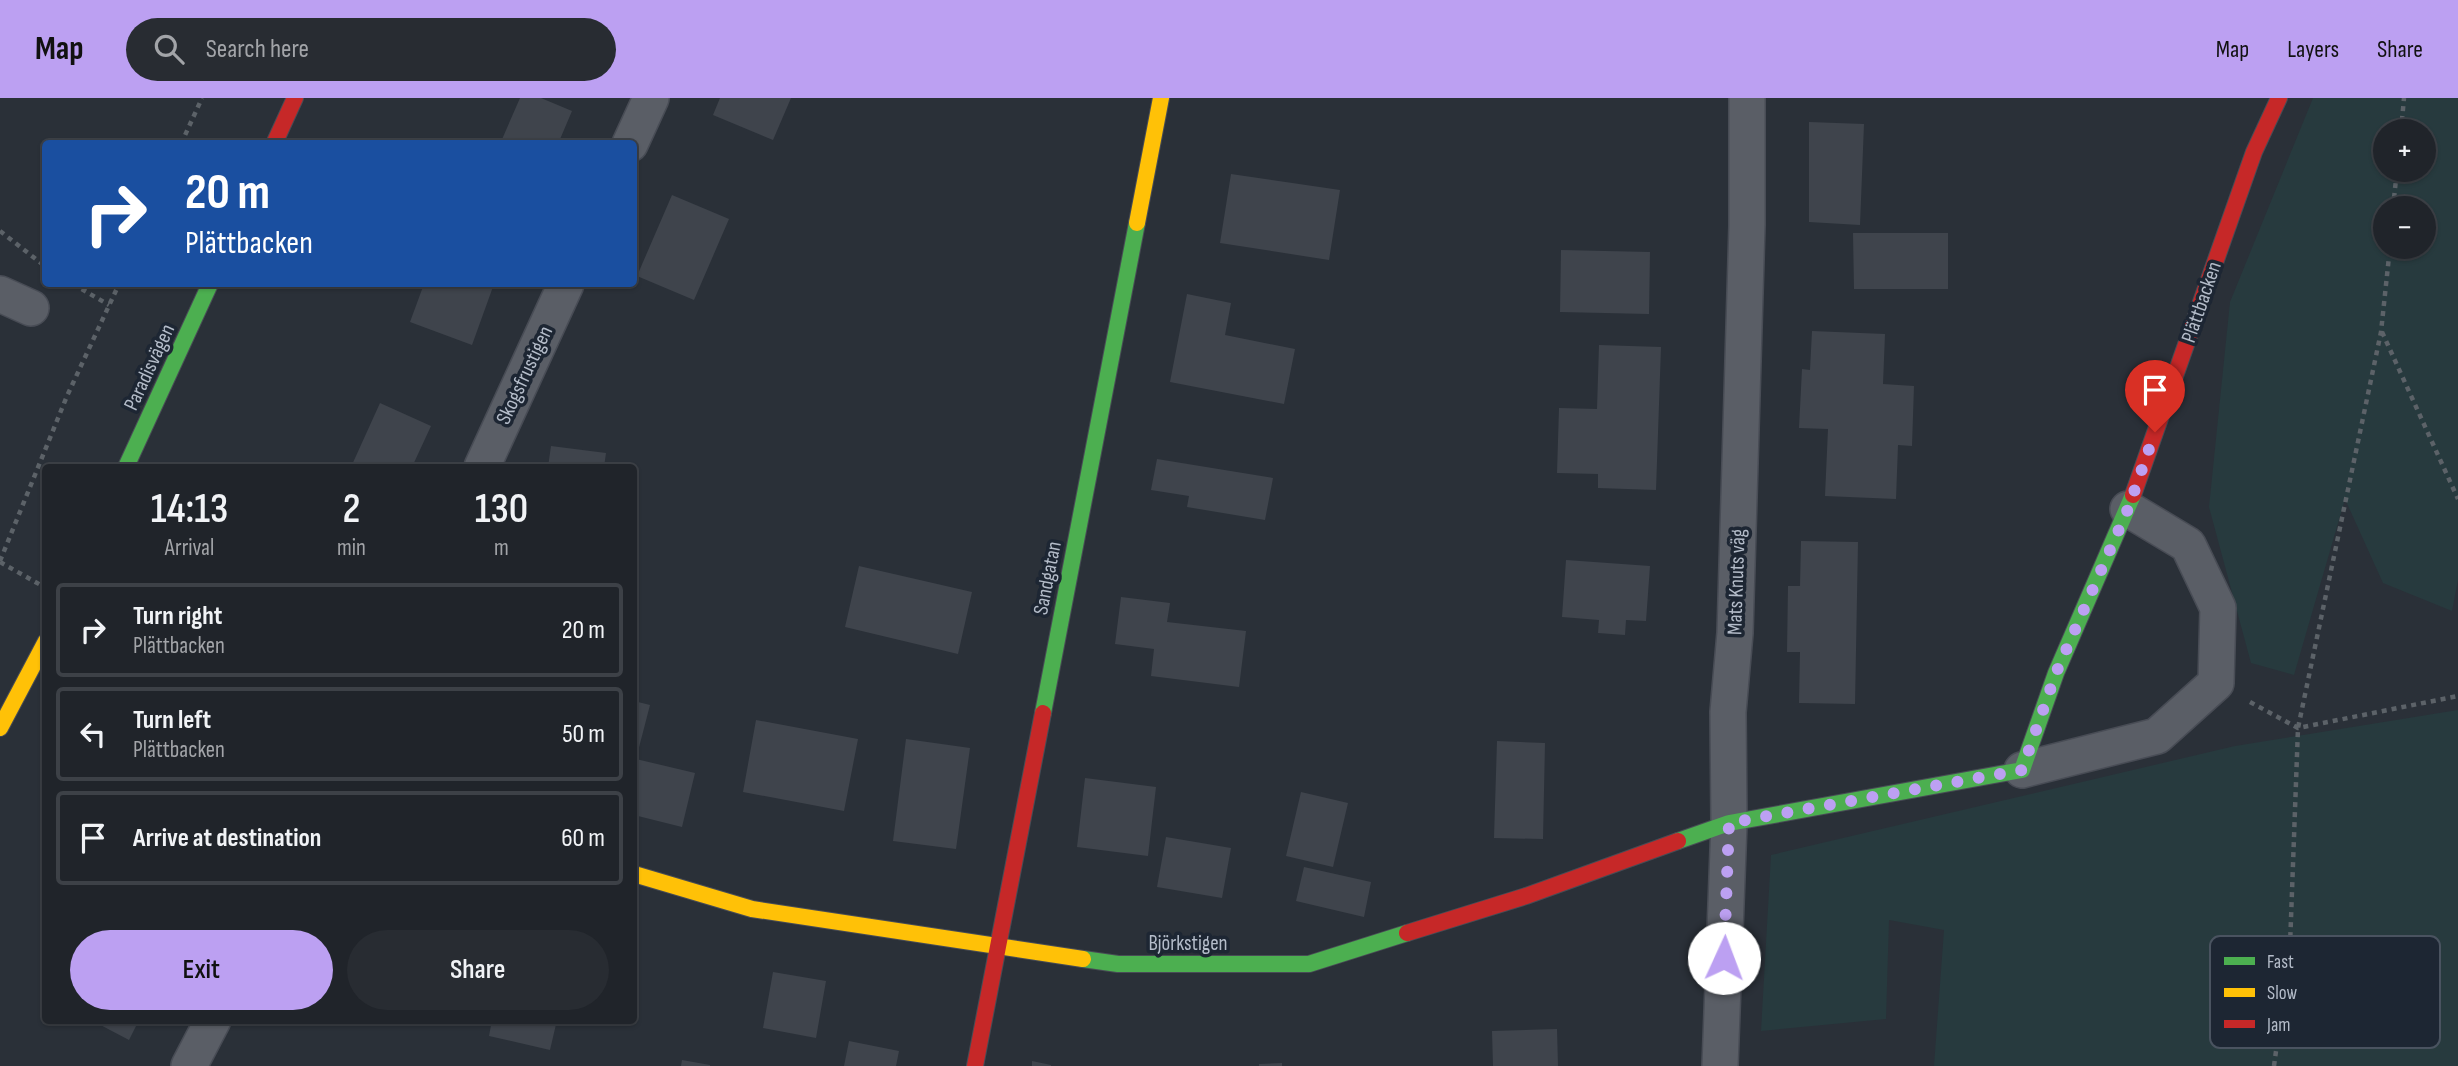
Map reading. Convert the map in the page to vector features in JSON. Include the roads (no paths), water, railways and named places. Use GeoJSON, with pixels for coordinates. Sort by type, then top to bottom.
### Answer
{"type":"FeatureCollection","features":[{"type":"Feature","properties":{"kind":"street"},"geometry":{"type":"LineString","coordinates":[[276,140],[295,98]]}},
{"type":"Feature","properties":{"kind":"street"},"geometry":{"type":"LineString","coordinates":[[632,140],[651,98]]}},
{"type":"Feature","properties":{"kind":"street","name":"Sandgatan"},"geometry":{"type":"LineString","coordinates":[[975,1066],[1161,98]]}},
{"type":"Feature","properties":{"kind":"street","name":"Mats Knuts väg"},"geometry":{"type":"LineString","coordinates":[[1720,1066],[1729,823],[1728,712],[1735,632],[1747,225],[1747,98]]}},
{"type":"Feature","properties":{"kind":"street","name":"Plättbacken"},"geometry":{"type":"LineString","coordinates":[[2022,770],[2056,673],[2128,509],[2254,152],[2279,98]]}},
{"type":"Feature","properties":{"kind":"street","name":"Paradisvägen"},"geometry":{"type":"LineString","coordinates":[[127,464],[209,287]]}},
{"type":"Feature","properties":{"kind":"street","name":"Skogsfrustigen"},"geometry":{"type":"LineString","coordinates":[[483,464],[565,287]]}},
{"type":"Feature","properties":{"kind":"street"},"geometry":{"type":"LineString","coordinates":[[1729,823],[2022,770],[2157,736],[2216,683],[2218,608],[2188,545],[2128,509]]}},
{"type":"Feature","properties":{"kind":"street"},"geometry":{"type":"LineString","coordinates":[[0,728],[42,649]]}},
{"type":"Feature","properties":{"kind":"street","name":"Björkstigen"},"geometry":{"type":"LineString","coordinates":[[637,875],[752,909],[1118,964],[1310,964],[1526,896],[1729,823]]}},
{"type":"Feature","properties":{"kind":"street"},"geometry":{"type":"LineString","coordinates":[[189,1066],[211,1024]]}}]}
